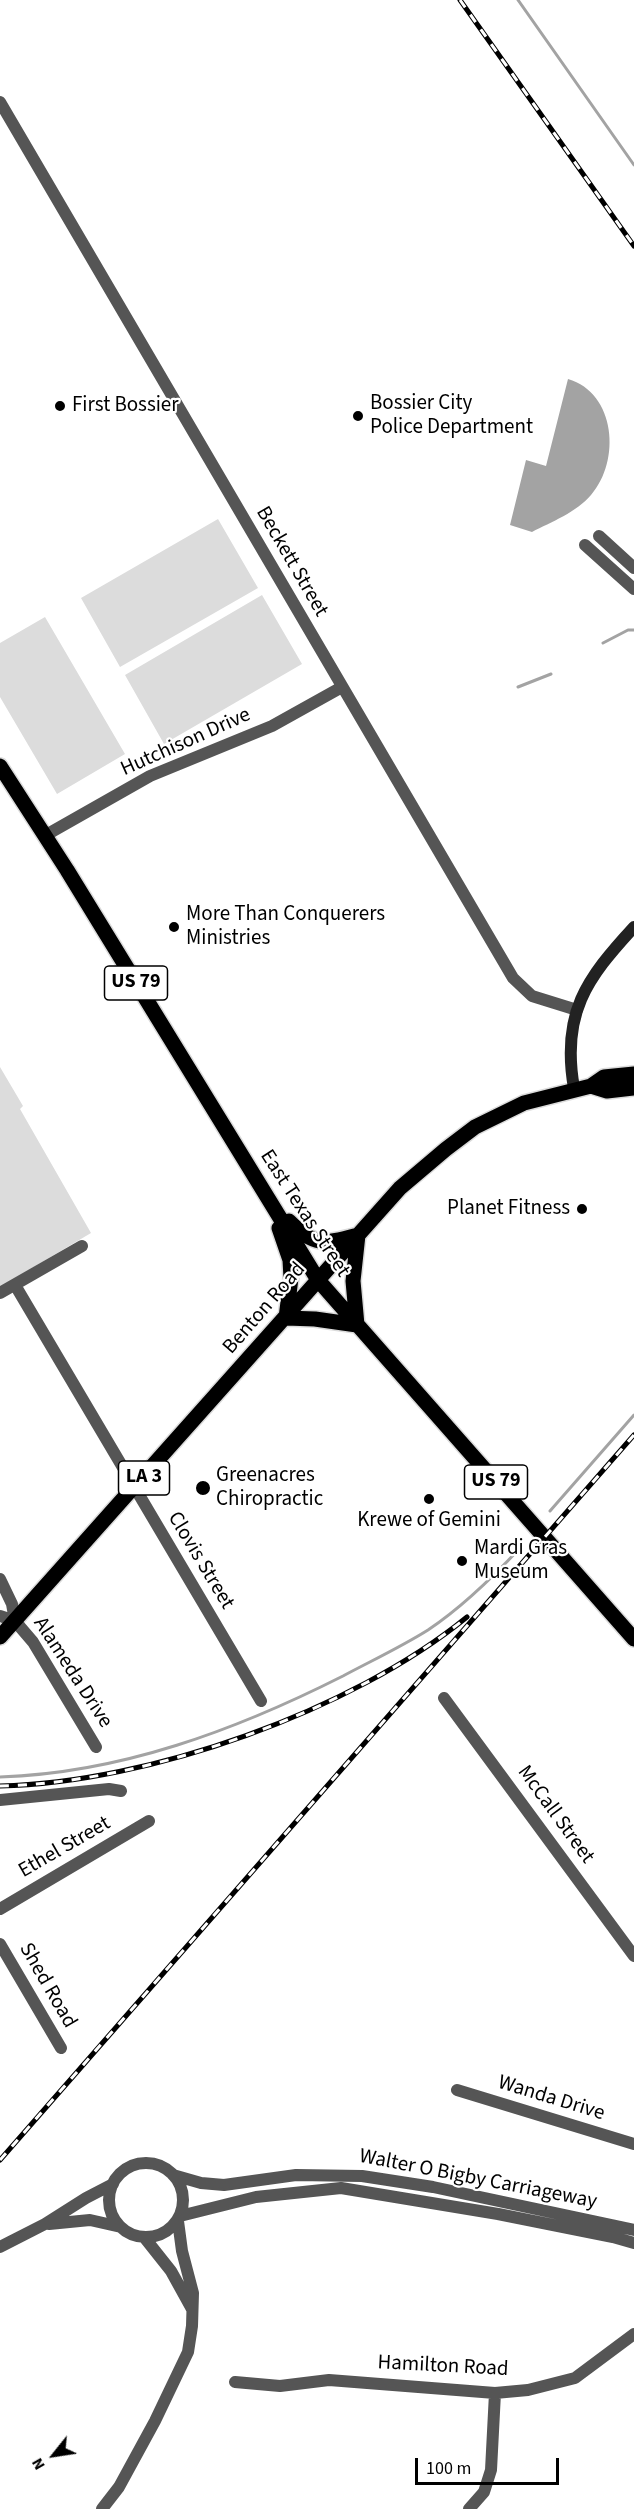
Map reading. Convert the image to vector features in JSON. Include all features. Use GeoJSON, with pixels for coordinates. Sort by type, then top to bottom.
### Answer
{"type":"FeatureCollection","features":[{"type":"Feature","properties":{"kind":"main road","name":"East Texas Street"},"geometry":{"type":"LineString","coordinates":[[0,766],[46,836],[318,1280],[634,1639]]}},
{"type":"Feature","properties":{"kind":"main road"},"geometry":{"type":"LineString","coordinates":[[574,1088],[570,1039],[577,1010],[598,967],[634,927]]}},
{"type":"Feature","properties":{"kind":"main road","name":"LA 3"},"geometry":{"type":"LineString","coordinates":[[591,1086],[604,1077],[634,1074]]}},
{"type":"Feature","properties":{"kind":"main road","name":"LA 3"},"geometry":{"type":"LineString","coordinates":[[574,1088],[591,1086],[607,1091],[634,1088]]}},
{"type":"Feature","properties":{"kind":"main road","name":"Benton Road"},"geometry":{"type":"LineString","coordinates":[[0,1637],[400,1188],[475,1127],[524,1103],[574,1088]]}},
{"type":"Feature","properties":{"kind":"main road"},"geometry":{"type":"LineString","coordinates":[[270,1202],[299,1231],[314,1241],[331,1242],[358,1235],[353,1281],[357,1325],[315,1319],[286,1318],[291,1278],[290,1260],[270,1202]]}},
{"type":"Feature","properties":{"kind":"street","name":"Beckett Street"},"geometry":{"type":"LineString","coordinates":[[0,102],[513,978],[532,996],[577,1010]]}},
{"type":"Feature","properties":{"kind":"street"},"geometry":{"type":"LineString","coordinates":[[599,536],[634,568]]}},
{"type":"Feature","properties":{"kind":"street"},"geometry":{"type":"LineString","coordinates":[[585,545],[634,589]]}},
{"type":"Feature","properties":{"kind":"street","name":"Hutchison Drive"},"geometry":{"type":"LineString","coordinates":[[46,836],[150,776],[259,732],[342,687]]}},
{"type":"Feature","properties":{"kind":"street"},"geometry":{"type":"LineString","coordinates":[[0,1293],[82,1246]]}},
{"type":"Feature","properties":{"kind":"street","name":"Clovis Street"},"geometry":{"type":"LineString","coordinates":[[15,1285],[261,1701]]}},
{"type":"Feature","properties":{"kind":"street","name":"Alameda Drive"},"geometry":{"type":"LineString","coordinates":[[0,1579],[12,1604],[15,1621],[33,1642],[96,1747]]}},
{"type":"Feature","properties":{"kind":"street","name":"Alameda Drive"},"geometry":{"type":"LineString","coordinates":[[0,1616],[15,1621]]}},
{"type":"Feature","properties":{"kind":"street","name":"McCall Street"},"geometry":{"type":"LineString","coordinates":[[444,1698],[634,1956]]}},
{"type":"Feature","properties":{"kind":"street"},"geometry":{"type":"LineString","coordinates":[[0,1800],[109,1789],[121,1791]]}},
{"type":"Feature","properties":{"kind":"street","name":"Ethel Street"},"geometry":{"type":"LineString","coordinates":[[0,1909],[149,1821]]}},
{"type":"Feature","properties":{"kind":"street","name":"Shed Road"},"geometry":{"type":"LineString","coordinates":[[0,1944],[5,1965],[61,2048]]}},
{"type":"Feature","properties":{"kind":"street","name":"Wanda Drive"},"geometry":{"type":"LineString","coordinates":[[457,2090],[634,2144]]}},
{"type":"Feature","properties":{"kind":"street","name":"Walter O Bigby Carriageway"},"geometry":{"type":"LineString","coordinates":[[113,2184],[120,2174],[141,2163],[153,2164],[173,2175],[201,2183],[224,2185],[296,2175],[362,2176],[433,2187],[634,2230]]}},
{"type":"Feature","properties":{"kind":"street"},"geometry":{"type":"LineString","coordinates":[[102,2509],[119,2487],[178,2376],[188,2352],[193,2293],[182,2251],[179,2218],[183,2194],[173,2175]]}},
{"type":"Feature","properties":{"kind":"street"},"geometry":{"type":"LineString","coordinates":[[0,2247],[45,2224],[113,2184]]}},
{"type":"Feature","properties":{"kind":"street"},"geometry":{"type":"LineString","coordinates":[[113,2184],[110,2207],[114,2218],[132,2234],[144,2237],[171,2271],[192,2309]]}},
{"type":"Feature","properties":{"kind":"street","name":"Walter O Bigby Carriageway"},"geometry":{"type":"LineString","coordinates":[[144,2237],[165,2232],[179,2218],[256,2197],[341,2188],[498,2214],[613,2237],[634,2244]]}},
{"type":"Feature","properties":{"kind":"street"},"geometry":{"type":"LineString","coordinates":[[45,2224],[90,2220],[122,2227]]}},
{"type":"Feature","properties":{"kind":"street","name":"Hamilton Road"},"geometry":{"type":"LineString","coordinates":[[234,2382],[280,2386],[329,2380],[495,2393],[528,2390],[575,2378],[634,2334]]}},
{"type":"Feature","properties":{"kind":"street"},"geometry":{"type":"LineString","coordinates":[[469,2509],[484,2492],[491,2470],[495,2393]]}},
{"type":"Feature","properties":{"kind":"shaded area"},"geometry":{"type":"Polygon","coordinates":[[[568,379],[584,387],[596,398],[604,413],[609,430],[610,447],[607,464],[601,481],[579,507],[532,532],[510,525],[526,460],[546,466],[568,379]]]}},
{"type":"Feature","properties":{"kind":"shaded area"},"geometry":{"type":"Polygon","coordinates":[[[218,519],[258,588],[120,667],[81,598],[218,519]]]}},
{"type":"Feature","properties":{"kind":"shaded area"},"geometry":{"type":"Polygon","coordinates":[[[262,595],[302,664],[164,744],[125,675],[262,595]]]}},
{"type":"Feature","properties":{"kind":"shaded area"},"geometry":{"type":"Polygon","coordinates":[[[45,617],[125,754],[57,794],[0,697],[0,643],[45,617]]]}},
{"type":"Feature","properties":{"kind":"shaded area"},"geometry":{"type":"Polygon","coordinates":[[[0,1067],[23,1106],[20,1109],[91,1233],[0,1287],[0,1067]]]}},
{"type":"Feature","properties":{"kind":"waterway"},"geometry":{"type":"LineString","coordinates":[[518,0],[634,165]]}},
{"type":"Feature","properties":{"kind":"waterway"},"geometry":{"type":"LineString","coordinates":[[603,643],[628,630],[634,630]]}},
{"type":"Feature","properties":{"kind":"waterway"},"geometry":{"type":"LineString","coordinates":[[518,687],[551,674]]}},
{"type":"Feature","properties":{"kind":"waterway"},"geometry":{"type":"LineString","coordinates":[[550,1511],[634,1415]]}},
{"type":"Feature","properties":{"kind":"waterway"},"geometry":{"type":"LineString","coordinates":[[0,1777],[45,1774],[133,1758],[219,1731],[303,1696],[428,1630],[476,1592],[520,1548]]}},
{"type":"Feature","properties":{"kind":"railway"},"geometry":{"type":"LineString","coordinates":[[460,0],[634,246]]}},
{"type":"Feature","properties":{"kind":"railway"},"geometry":{"type":"LineString","coordinates":[[0,2160],[634,1435]]}},
{"type":"Feature","properties":{"kind":"railway"},"geometry":{"type":"LineString","coordinates":[[0,1786],[58,1782],[119,1772],[246,1736],[308,1711],[366,1683],[420,1651],[467,1617]]}},
{"type":"Feature","properties":{"kind":"place","name":"First Bossier"},"geometry":{"type":"Point","coordinates":[60,406]}},
{"type":"Feature","properties":{"kind":"place","name":"Bossier City Police Department"},"geometry":{"type":"Point","coordinates":[358,416]}},
{"type":"Feature","properties":{"kind":"place","name":"More Than Conquerers Ministries"},"geometry":{"type":"Point","coordinates":[174,927]}},
{"type":"Feature","properties":{"kind":"place","name":"Planet Fitness"},"geometry":{"type":"Point","coordinates":[582,1209]}},
{"type":"Feature","properties":{"kind":"place","name":"Greenacres Chiropractic"},"geometry":{"type":"Point","coordinates":[203,1488]}},
{"type":"Feature","properties":{"kind":"place","name":"Krewe of Gemini"},"geometry":{"type":"Point","coordinates":[429,1499]}},
{"type":"Feature","properties":{"kind":"place","name":"Mardi Gras Museum"},"geometry":{"type":"Point","coordinates":[462,1561]}}]}
